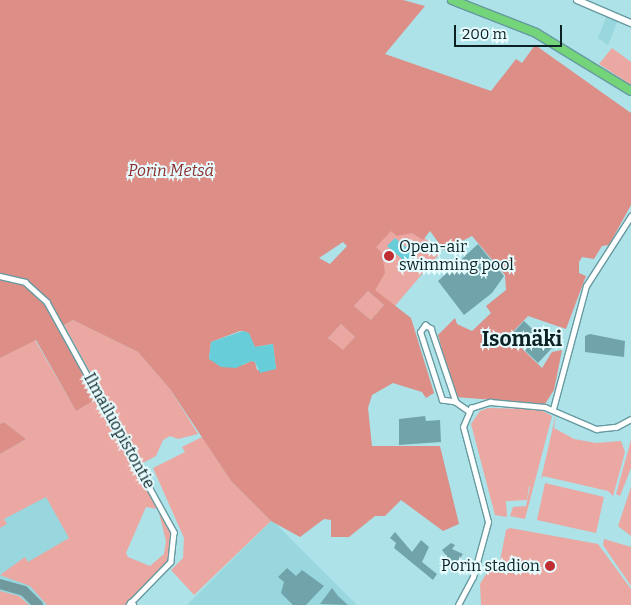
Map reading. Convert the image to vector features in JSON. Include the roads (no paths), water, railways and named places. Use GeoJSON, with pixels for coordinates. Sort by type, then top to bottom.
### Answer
{"type":"FeatureCollection","features":[{"type":"Feature","properties":{"kind":"highway"},"geometry":{"type":"LineString","coordinates":[[452,0],[536,33],[631,91]]}},
{"type":"Feature","properties":{"kind":"main road"},"geometry":{"type":"LineString","coordinates":[[576,0],[631,23]]}},
{"type":"Feature","properties":{"kind":"street"},"geometry":{"type":"LineString","coordinates":[[553,409],[586,286],[631,216]]}},
{"type":"Feature","properties":{"kind":"street","name":"Ilmailuopistontie"},"geometry":{"type":"LineString","coordinates":[[0,276],[24,282],[48,302],[174,532],[171,562],[131,604]]}},
{"type":"Feature","properties":{"kind":"street"},"geometry":{"type":"LineString","coordinates":[[456,402],[431,328],[424,325],[420,332],[442,400],[456,402],[469,411]]}},
{"type":"Feature","properties":{"kind":"street"},"geometry":{"type":"LineString","coordinates":[[458,605],[473,576],[488,522],[463,427],[469,411],[484,403],[553,409],[586,428],[616,427],[631,419]]}},
{"type":"Feature","properties":{"kind":"place","name":"Open-air swimming pool"},"geometry":{"type":"Point","coordinates":[389,256]}},
{"type":"Feature","properties":{"kind":"place","name":"Porin stadion"},"geometry":{"type":"Point","coordinates":[550,566]}},
{"type":"Feature","properties":{"kind":"district","name":"Isomäki"},"geometry":{"type":"Point","coordinates":[522,339]}},
{"type":"Feature","properties":{"kind":"park label","name":"Porin Metsä"},"geometry":{"type":"Point","coordinates":[171,171]}}]}
